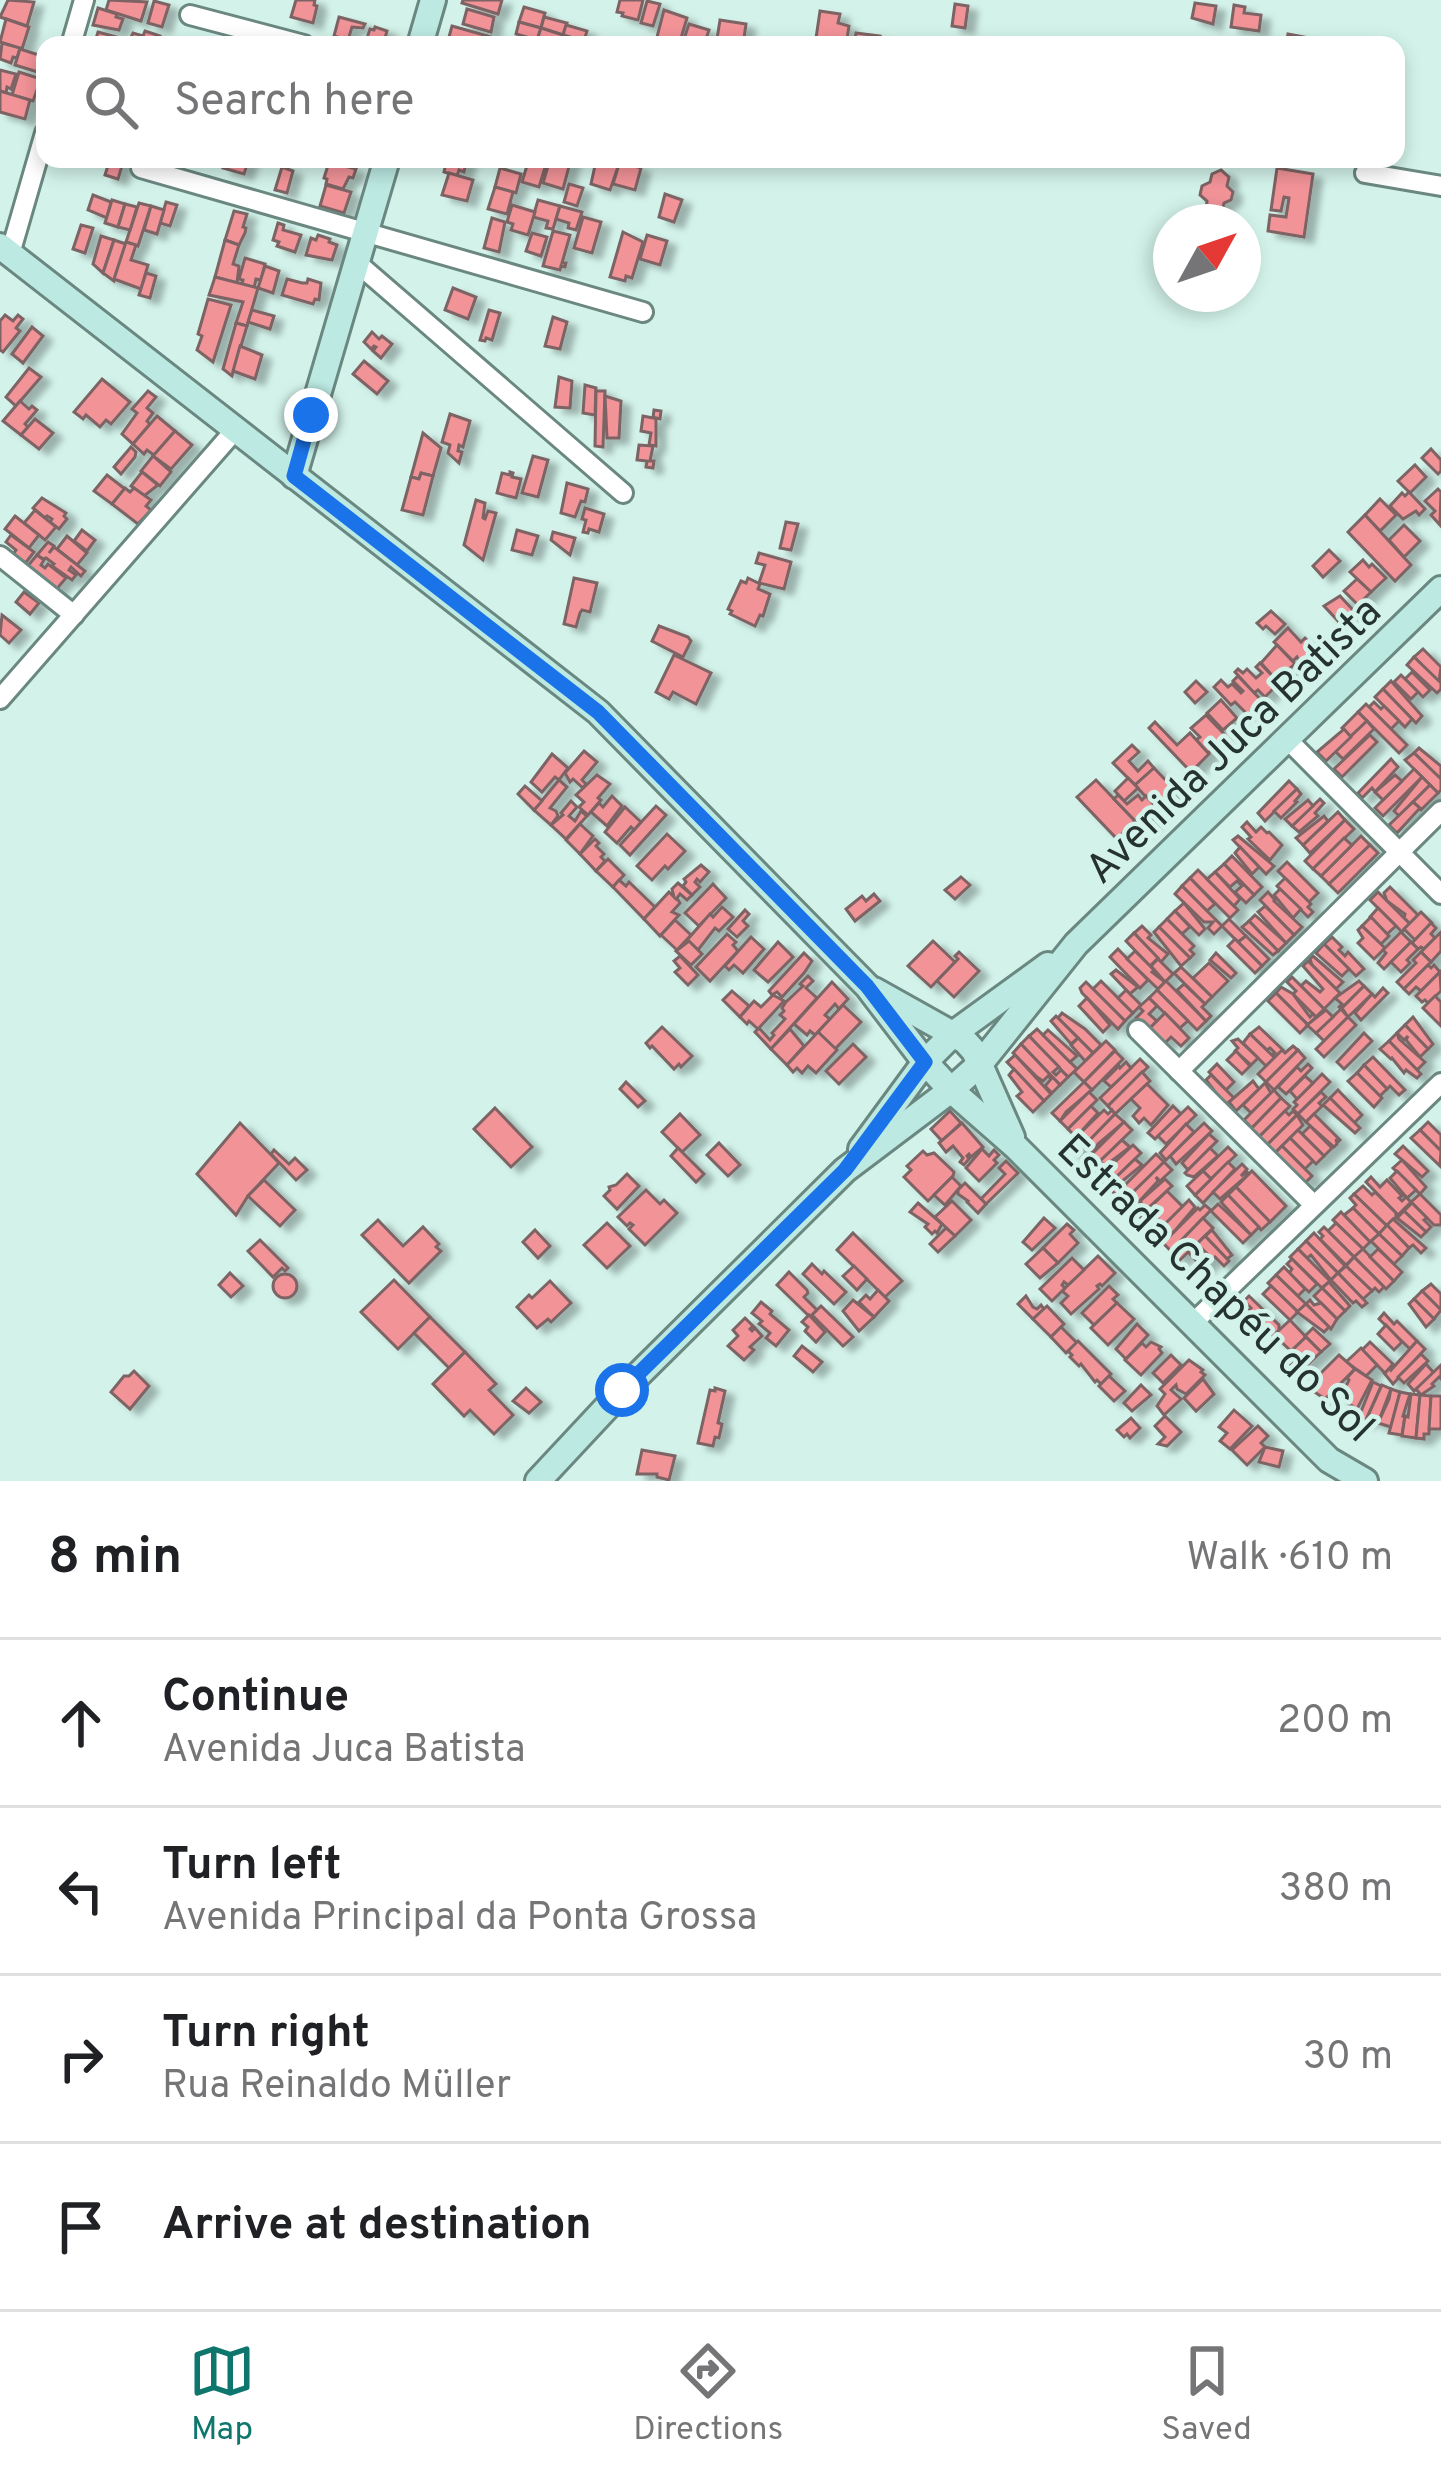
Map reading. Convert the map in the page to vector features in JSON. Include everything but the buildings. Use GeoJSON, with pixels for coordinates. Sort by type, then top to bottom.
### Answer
{"type":"FeatureCollection","features":[{"type":"Feature","properties":{"kind":"main road"},"geometry":{"type":"LineString","coordinates":[[423,36],[433,0]]}},
{"type":"Feature","properties":{"kind":"main road"},"geometry":{"type":"LineString","coordinates":[[294,476],[384,168]]}},
{"type":"Feature","properties":{"kind":"main road"},"geometry":{"type":"LineString","coordinates":[[5,250],[598,712],[867,986]]}},
{"type":"Feature","properties":{"kind":"main road","name":"Avenida Juca Batista"},"geometry":{"type":"LineString","coordinates":[[538,1481],[622,1390],[845,1170],[980,1064],[1076,944],[1441,590]]}},
{"type":"Feature","properties":{"kind":"main road","name":"Avenida Juca Batista"},"geometry":{"type":"LineString","coordinates":[[845,1170],[925,1062],[953,1034],[1076,944]]}},
{"type":"Feature","properties":{"kind":"main road","name":"Estrada Chapéu do Sol"},"geometry":{"type":"LineString","coordinates":[[867,986],[953,1034],[974,1051],[1016,1147]]}},
{"type":"Feature","properties":{"kind":"main road","name":"Estrada Chapéu do Sol"},"geometry":{"type":"LineString","coordinates":[[867,986],[952,1090],[1016,1147],[1329,1460],[1365,1481]]}},
{"type":"Feature","properties":{"kind":"street"},"geometry":{"type":"LineString","coordinates":[[73,36],[84,0]]}},
{"type":"Feature","properties":{"kind":"street"},"geometry":{"type":"LineString","coordinates":[[190,15],[270,36]]}},
{"type":"Feature","properties":{"kind":"street"},"geometry":{"type":"LineString","coordinates":[[5,250],[36,159]]}},
{"type":"Feature","properties":{"kind":"street"},"geometry":{"type":"LineString","coordinates":[[141,168],[643,312]]}},
{"type":"Feature","properties":{"kind":"street"},"geometry":{"type":"LineString","coordinates":[[1365,173],[1441,186]]}},
{"type":"Feature","properties":{"kind":"street"},"geometry":{"type":"LineString","coordinates":[[356,262],[623,494]]}},
{"type":"Feature","properties":{"kind":"street"},"geometry":{"type":"LineString","coordinates":[[0,699],[236,429]]}},
{"type":"Feature","properties":{"kind":"street"},"geometry":{"type":"LineString","coordinates":[[0,556],[74,615]]}},
{"type":"Feature","properties":{"kind":"street"},"geometry":{"type":"LineString","coordinates":[[1287,740],[1441,894]]}},
{"type":"Feature","properties":{"kind":"street"},"geometry":{"type":"LineString","coordinates":[[1179,1071],[1441,811]]}},
{"type":"Feature","properties":{"kind":"street"},"geometry":{"type":"LineString","coordinates":[[1138,1030],[1314,1205]]}},
{"type":"Feature","properties":{"kind":"street"},"geometry":{"type":"LineString","coordinates":[[1193,1323],[1441,1083]]}},
{"type":"Feature","properties":{"kind":"street"},"geometry":{"type":"LineString","coordinates":[[1424,1098],[1441,1114]]}},
{"type":"Feature","properties":{"kind":"route"},"geometry":{"type":"LineString","coordinates":[[311,415],[294,476],[598,712],[867,986],[925,1062],[845,1170],[622,1390]]}}]}
